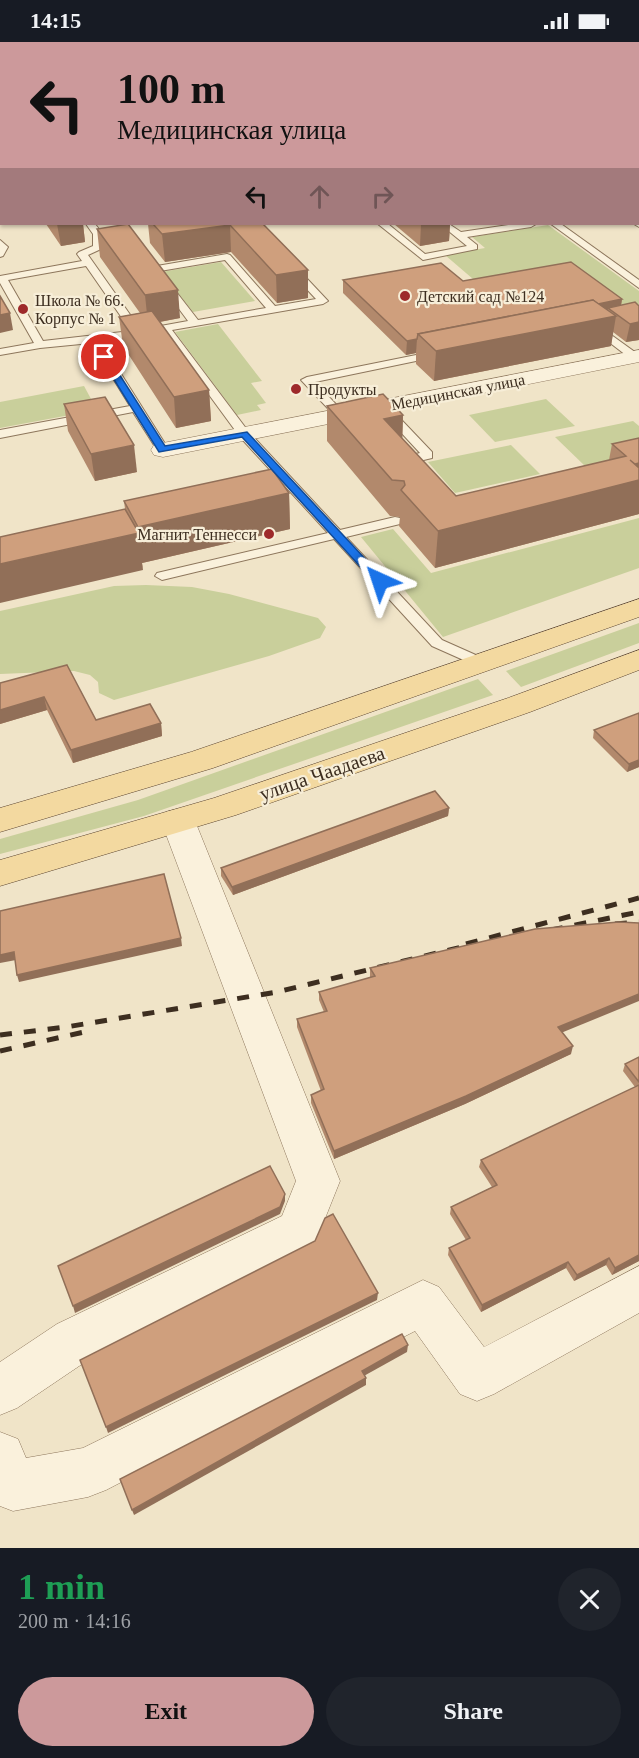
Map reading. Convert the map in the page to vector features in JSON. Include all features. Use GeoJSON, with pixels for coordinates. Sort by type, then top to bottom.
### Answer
{"type":"FeatureCollection","features":[{"type":"Feature","properties":{"kind":"main road"},"geometry":{"type":"LineString","coordinates":[[0,820],[202,760],[639,607]]}},
{"type":"Feature","properties":{"kind":"main road","name":"улица Чаадаева"},"geometry":{"type":"LineString","coordinates":[[0,873],[224,807],[508,709],[639,659]]}},
{"type":"Feature","properties":{"kind":"street","name":"Медицинская улица"},"geometry":{"type":"LineString","coordinates":[[163,450],[637,356]]}},
{"type":"Feature","properties":{"kind":"street"},"geometry":{"type":"LineString","coordinates":[[0,1390],[74,1341],[298,1231],[318,1181],[178,820]]}},
{"type":"Feature","properties":{"kind":"street"},"geometry":{"type":"LineString","coordinates":[[0,1457],[13,1486],[88,1472],[423,1303],[477,1377],[639,1288]]}},
{"type":"Feature","properties":{"kind":"lane"},"geometry":{"type":"LineString","coordinates":[[92,225],[98,234],[98,247],[82,254],[138,333]]}},
{"type":"Feature","properties":{"kind":"lane"},"geometry":{"type":"LineString","coordinates":[[384,225],[423,257],[474,247],[445,225]]}},
{"type":"Feature","properties":{"kind":"lane"},"geometry":{"type":"LineString","coordinates":[[459,235],[524,225]]}},
{"type":"Feature","properties":{"kind":"lane"},"geometry":{"type":"LineString","coordinates":[[557,225],[639,285]]}},
{"type":"Feature","properties":{"kind":"lane"},"geometry":{"type":"LineString","coordinates":[[0,243],[3,248],[0,254]]}},
{"type":"Feature","properties":{"kind":"lane"},"geometry":{"type":"LineString","coordinates":[[195,323],[154,269],[227,257],[273,310]]}},
{"type":"Feature","properties":{"kind":"lane"},"geometry":{"type":"LineString","coordinates":[[0,352],[40,345],[94,340],[323,301],[283,258]]}},
{"type":"Feature","properties":{"kind":"lane"},"geometry":{"type":"LineString","coordinates":[[40,345],[1,278],[89,263]]}},
{"type":"Feature","properties":{"kind":"lane"},"geometry":{"type":"LineString","coordinates":[[610,320],[585,324],[637,356]]}},
{"type":"Feature","properties":{"kind":"lane"},"geometry":{"type":"LineString","coordinates":[[165,328],[244,434],[291,491],[337,535],[437,644],[482,663]]}},
{"type":"Feature","properties":{"kind":"lane","name":"Медицинская улица"},"geometry":{"type":"LineString","coordinates":[[94,340],[163,450]]}},
{"type":"Feature","properties":{"kind":"lane"},"geometry":{"type":"LineString","coordinates":[[340,415],[308,380],[444,353]]}},
{"type":"Feature","properties":{"kind":"lane"},"geometry":{"type":"LineString","coordinates":[[383,406],[428,455],[403,461],[418,477]]}},
{"type":"Feature","properties":{"kind":"lane"},"geometry":{"type":"LineString","coordinates":[[0,434],[136,408]]}},
{"type":"Feature","properties":{"kind":"lane"},"geometry":{"type":"LineString","coordinates":[[162,576],[395,521]]}},
{"type":"Feature","properties":{"kind":"green space"},"geometry":{"type":"Polygon","coordinates":[[[548,225],[639,291],[639,311],[480,285],[445,255],[485,248],[472,237],[548,225]]]}},
{"type":"Feature","properties":{"kind":"green space"},"geometry":{"type":"Polygon","coordinates":[[[221,262],[255,301],[193,312],[161,272],[221,262]]]}},
{"type":"Feature","properties":{"kind":"green space"},"geometry":{"type":"Polygon","coordinates":[[[218,324],[262,381],[251,383],[266,403],[257,405],[261,410],[237,415],[175,332],[218,324]]]}},
{"type":"Feature","properties":{"kind":"green space"},"geometry":{"type":"Polygon","coordinates":[[[84,386],[97,410],[0,428],[0,402],[84,386]]]}},
{"type":"Feature","properties":{"kind":"green space"},"geometry":{"type":"Polygon","coordinates":[[[546,399],[575,426],[495,442],[469,415],[546,399]]]}},
{"type":"Feature","properties":{"kind":"green space"},"geometry":{"type":"Polygon","coordinates":[[[633,421],[639,426],[639,455],[585,466],[555,437],[633,421]]]}},
{"type":"Feature","properties":{"kind":"green space"},"geometry":{"type":"Polygon","coordinates":[[[511,445],[540,474],[455,493],[428,462],[511,445]]]}},
{"type":"Feature","properties":{"kind":"green space"},"geometry":{"type":"Polygon","coordinates":[[[639,518],[639,568],[443,637],[361,537],[393,529],[431,573],[639,518]]]}},
{"type":"Feature","properties":{"kind":"green space"},"geometry":{"type":"Polygon","coordinates":[[[114,586],[192,587],[229,594],[318,618],[326,627],[320,638],[269,656],[114,700],[99,693],[98,682],[90,675],[74,671],[0,674],[0,611],[114,586]]]}},
{"type":"Feature","properties":{"kind":"green space"},"geometry":{"type":"Polygon","coordinates":[[[639,623],[639,643],[521,687],[506,671],[639,623]]]}},
{"type":"Feature","properties":{"kind":"green space"},"geometry":{"type":"Polygon","coordinates":[[[478,679],[493,695],[144,816],[0,854],[0,839],[138,800],[478,679]]]}},
{"type":"Feature","properties":{"kind":"building"},"geometry":{"type":"Polygon","coordinates":[[[129,225],[178,290],[145,295],[97,229],[129,225]]]}},
{"type":"Feature","properties":{"kind":"building"},"geometry":{"type":"Polygon","coordinates":[[[154,225],[230,225],[162,234],[154,225]]]}},
{"type":"Feature","properties":{"kind":"building"},"geometry":{"type":"Polygon","coordinates":[[[230,225],[264,225],[308,270],[276,275],[230,225]]]}},
{"type":"Feature","properties":{"kind":"building"},"geometry":{"type":"Polygon","coordinates":[[[571,262],[622,299],[598,304],[593,300],[418,334],[417,339],[407,341],[343,280],[441,263],[463,281],[571,262]]]}},
{"type":"Feature","properties":{"kind":"building"},"geometry":{"type":"Polygon","coordinates":[[[0,296],[10,313],[0,315],[0,296]]]}},
{"type":"Feature","properties":{"kind":"building"},"geometry":{"type":"Polygon","coordinates":[[[593,300],[616,316],[436,351],[418,334],[593,300]]]}},
{"type":"Feature","properties":{"kind":"building"},"geometry":{"type":"Polygon","coordinates":[[[635,302],[639,306],[639,322],[630,324],[608,308],[635,302]]]}},
{"type":"Feature","properties":{"kind":"building"},"geometry":{"type":"Polygon","coordinates":[[[152,311],[209,390],[174,397],[119,317],[152,311]]]}},
{"type":"Feature","properties":{"kind":"building"},"geometry":{"type":"Polygon","coordinates":[[[383,394],[403,415],[384,419],[456,496],[626,456],[612,444],[639,438],[639,463],[635,464],[630,460],[639,468],[639,480],[438,531],[401,490],[405,485],[404,481],[392,480],[327,406],[383,394]]]}},
{"type":"Feature","properties":{"kind":"building"},"geometry":{"type":"Polygon","coordinates":[[[105,397],[134,445],[91,454],[64,404],[105,397]]]}},
{"type":"Feature","properties":{"kind":"building"},"geometry":{"type":"Polygon","coordinates":[[[272,469],[289,493],[138,527],[124,501],[272,469]]]}},
{"type":"Feature","properties":{"kind":"building"},"geometry":{"type":"Polygon","coordinates":[[[125,509],[139,533],[0,564],[0,537],[125,509]]]}},
{"type":"Feature","properties":{"kind":"building"},"geometry":{"type":"Polygon","coordinates":[[[67,665],[96,720],[150,704],[161,723],[71,750],[44,697],[0,710],[0,683],[67,665]]]}},
{"type":"Feature","properties":{"kind":"building"},"geometry":{"type":"Polygon","coordinates":[[[639,713],[639,760],[629,764],[594,730],[639,713]]]}},
{"type":"Feature","properties":{"kind":"building"},"geometry":{"type":"Polygon","coordinates":[[[435,791],[449,808],[232,887],[221,868],[435,791]]]}},
{"type":"Feature","properties":{"kind":"building"},"geometry":{"type":"Polygon","coordinates":[[[164,874],[181,938],[17,975],[14,952],[0,955],[0,911],[164,874]]]}},
{"type":"Feature","properties":{"kind":"building"},"geometry":{"type":"Polygon","coordinates":[[[619,922],[639,923],[639,994],[558,1027],[573,1046],[466,1096],[334,1151],[311,1095],[324,1089],[297,1019],[327,1011],[319,992],[375,976],[370,968],[535,929],[619,922]]]}},
{"type":"Feature","properties":{"kind":"building"},"geometry":{"type":"Polygon","coordinates":[[[639,1057],[639,1082],[625,1064],[639,1057]]]}},
{"type":"Feature","properties":{"kind":"building"},"geometry":{"type":"Polygon","coordinates":[[[639,1085],[639,1255],[615,1268],[609,1258],[577,1275],[568,1262],[482,1305],[449,1248],[470,1238],[451,1207],[497,1185],[481,1160],[639,1085]]]}},
{"type":"Feature","properties":{"kind":"building"},"geometry":{"type":"Polygon","coordinates":[[[270,1166],[285,1194],[280,1207],[73,1306],[58,1266],[270,1166]]]}},
{"type":"Feature","properties":{"kind":"building"},"geometry":{"type":"Polygon","coordinates":[[[333,1214],[378,1293],[106,1427],[80,1360],[315,1241],[325,1218],[333,1214]]]}},
{"type":"Feature","properties":{"kind":"building"},"geometry":{"type":"Polygon","coordinates":[[[402,1334],[408,1345],[362,1371],[366,1378],[132,1510],[120,1479],[402,1334]]]}},
{"type":"Feature","properties":{"kind":"railway"},"geometry":{"type":"LineString","coordinates":[[466,944],[639,898]]}},
{"type":"Feature","properties":{"kind":"railway"},"geometry":{"type":"LineString","coordinates":[[551,930],[639,912]]}},
{"type":"Feature","properties":{"kind":"railway"},"geometry":{"type":"LineString","coordinates":[[615,924],[639,922]]}},
{"type":"Feature","properties":{"kind":"railway"},"geometry":{"type":"LineString","coordinates":[[0,1035],[66,1027],[277,992],[474,944]]}},
{"type":"Feature","properties":{"kind":"railway"},"geometry":{"type":"LineString","coordinates":[[0,1051],[84,1032]]}},
{"type":"Feature","properties":{"kind":"place","name":"Детский сад №124"},"geometry":{"type":"Point","coordinates":[405,296]}},
{"type":"Feature","properties":{"kind":"place","name":"Школа № 66. Корпус № 1"},"geometry":{"type":"Point","coordinates":[23,309]}},
{"type":"Feature","properties":{"kind":"place","name":"Продукты"},"geometry":{"type":"Point","coordinates":[296,389]}},
{"type":"Feature","properties":{"kind":"place","name":"Магнит Теннесси"},"geometry":{"type":"Point","coordinates":[269,534]}},
{"type":"Feature","properties":{"kind":"route"},"geometry":{"type":"LineString","coordinates":[[104,357],[163,450],[244,434],[380,581]]}}]}
